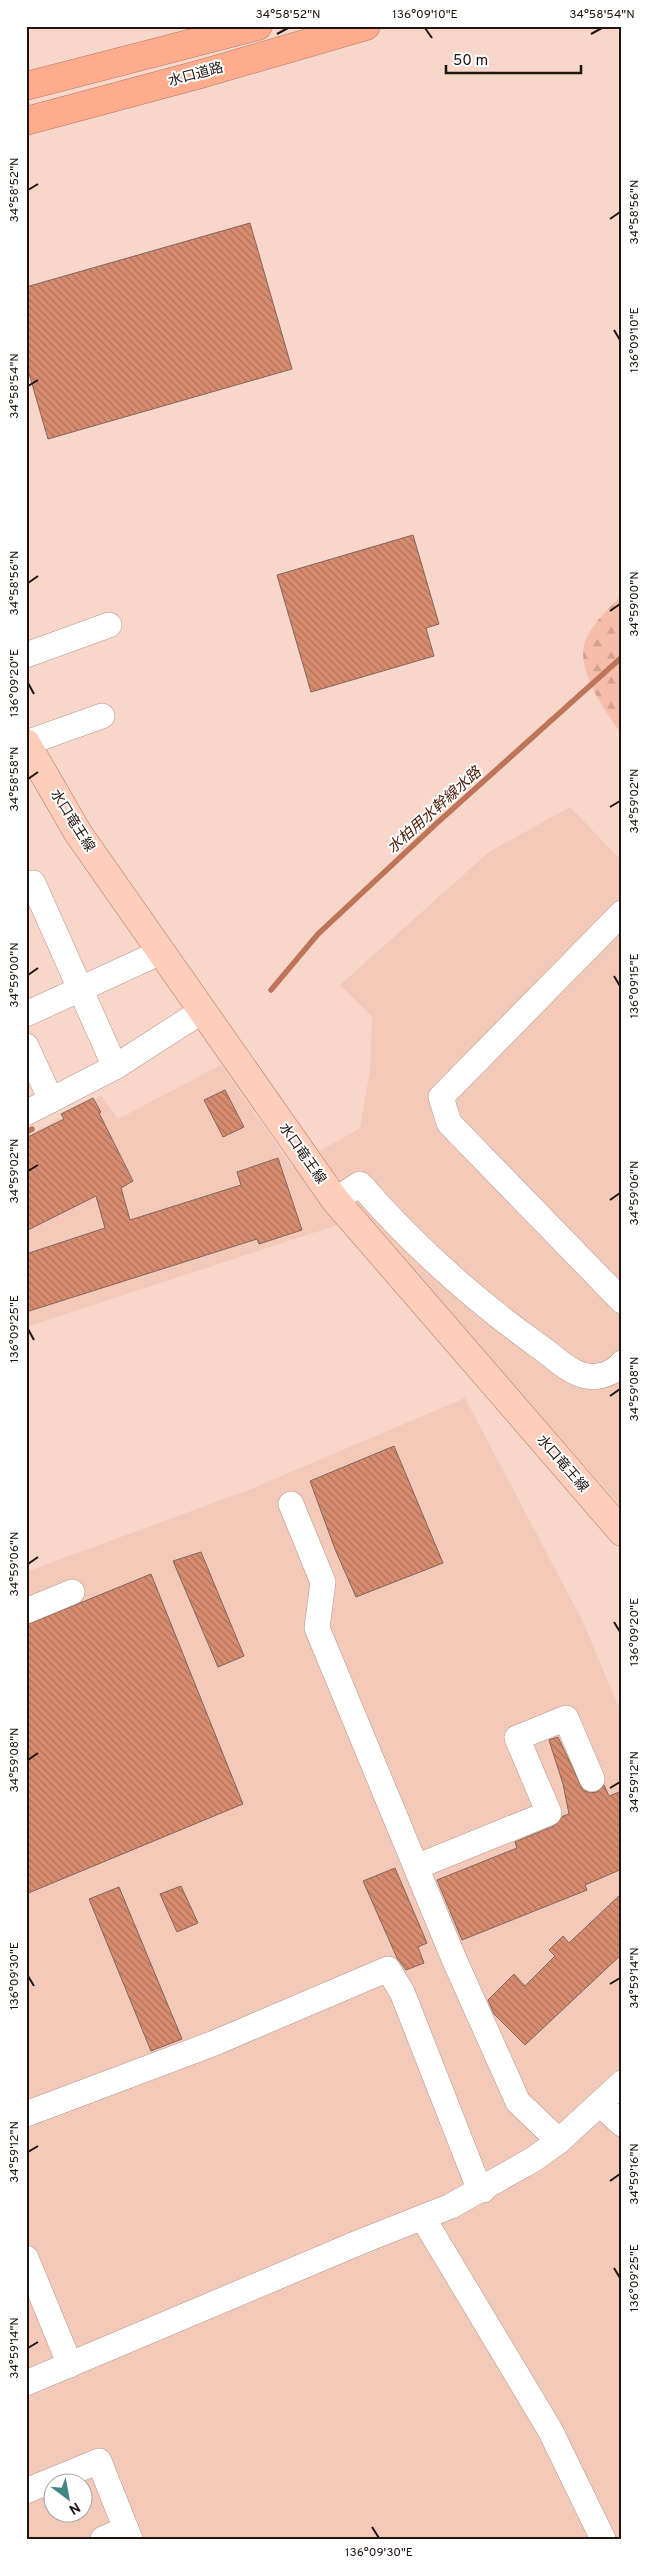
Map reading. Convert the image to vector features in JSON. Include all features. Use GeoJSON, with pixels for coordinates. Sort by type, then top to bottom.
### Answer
{"type":"FeatureCollection","features":[{"type":"Feature","properties":{"kind":"highway"},"geometry":{"type":"LineString","coordinates":[[26,86],[258,26]]}},
{"type":"Feature","properties":{"kind":"highway","name":"水口道路"},"geometry":{"type":"LineString","coordinates":[[26,120],[201,74],[366,26]]}},
{"type":"Feature","properties":{"kind":"main road","name":"水口竜王線"},"geometry":{"type":"LineString","coordinates":[[26,743],[78,833],[334,1200],[622,1532]]}},
{"type":"Feature","properties":{"kind":"street"},"geometry":{"type":"LineString","coordinates":[[26,654],[109,625]]}},
{"type":"Feature","properties":{"kind":"street"},"geometry":{"type":"LineString","coordinates":[[26,743],[102,716]]}},
{"type":"Feature","properties":{"kind":"street"},"geometry":{"type":"LineString","coordinates":[[33,883],[115,1066]]}},
{"type":"Feature","properties":{"kind":"street"},"geometry":{"type":"LineString","coordinates":[[622,914],[441,1097],[449,1123],[622,1301]]}},
{"type":"Feature","properties":{"kind":"street"},"geometry":{"type":"LineString","coordinates":[[26,1014],[161,952]]}},
{"type":"Feature","properties":{"kind":"street"},"geometry":{"type":"LineString","coordinates":[[26,1113],[115,1066],[202,1011]]}},
{"type":"Feature","properties":{"kind":"street"},"geometry":{"type":"LineString","coordinates":[[26,1046],[51,1100]]}},
{"type":"Feature","properties":{"kind":"street"},"geometry":{"type":"LineString","coordinates":[[334,1200],[360,1184],[398,1228],[432,1259],[522,1334],[577,1373],[598,1378],[617,1370],[622,1363]]}},
{"type":"Feature","properties":{"kind":"street"},"geometry":{"type":"LineString","coordinates":[[291,1504],[322,1582],[317,1628],[416,1868],[518,2102],[558,2142]]}},
{"type":"Feature","properties":{"kind":"street"},"geometry":{"type":"LineString","coordinates":[[26,1611],[72,1592]]}},
{"type":"Feature","properties":{"kind":"street"},"geometry":{"type":"LineString","coordinates":[[416,1868],[548,1813],[518,1738],[566,1718],[592,1779]]}},
{"type":"Feature","properties":{"kind":"street"},"geometry":{"type":"LineString","coordinates":[[26,2114],[212,2044],[388,1969],[402,1992],[475,2178],[483,2190]]}},
{"type":"Feature","properties":{"kind":"street"},"geometry":{"type":"LineString","coordinates":[[26,2384],[423,2218],[483,2190],[558,2142],[601,2105],[622,2083]]}},
{"type":"Feature","properties":{"kind":"street"},"geometry":{"type":"LineString","coordinates":[[601,2105],[622,2124]]}},
{"type":"Feature","properties":{"kind":"street"},"geometry":{"type":"LineString","coordinates":[[423,2218],[550,2430],[604,2539]]}},
{"type":"Feature","properties":{"kind":"street"},"geometry":{"type":"LineString","coordinates":[[26,2258],[70,2365]]}},
{"type":"Feature","properties":{"kind":"street"},"geometry":{"type":"LineString","coordinates":[[26,2491],[99,2461],[128,2534],[103,2539]]}},
{"type":"Feature","properties":{"kind":"shaded area"},"geometry":{"type":"Polygon","coordinates":[[[570,807],[622,861],[622,1507],[362,1217],[26,1327],[26,1136],[101,1096],[118,1119],[221,1065],[292,1167],[360,1128],[370,1070],[372,1016],[340,985],[489,852],[570,807]]]}},
{"type":"Feature","properties":{"kind":"shaded area"},"geometry":{"type":"Polygon","coordinates":[[[465,1398],[583,1622],[622,1715],[622,2539],[26,2539],[26,1572],[251,1489],[465,1398]]]}},
{"type":"Feature","properties":{"kind":"green space"},"geometry":{"type":"Polygon","coordinates":[[[622,595],[622,734],[592,688],[584,661],[584,649],[587,637],[594,626],[622,595]]]}},
{"type":"Feature","properties":{"kind":"building"},"geometry":{"type":"Polygon","coordinates":[[[250,223],[292,369],[48,439],[26,363],[26,287],[250,223]]]}},
{"type":"Feature","properties":{"kind":"building"},"geometry":{"type":"Polygon","coordinates":[[[413,535],[439,624],[426,628],[434,656],[311,692],[277,575],[413,535]]]}},
{"type":"Feature","properties":{"kind":"building"},"geometry":{"type":"Polygon","coordinates":[[[225,1090],[244,1127],[223,1137],[204,1100],[225,1090]]]}},
{"type":"Feature","properties":{"kind":"building"},"geometry":{"type":"Polygon","coordinates":[[[93,1098],[133,1181],[121,1188],[130,1220],[241,1185],[237,1172],[278,1158],[302,1230],[259,1244],[257,1239],[26,1312],[26,1254],[105,1228],[96,1196],[26,1231],[26,1138],[64,1119],[61,1114],[93,1098]]]}},
{"type":"Feature","properties":{"kind":"building"},"geometry":{"type":"Polygon","coordinates":[[[394,1446],[443,1563],[356,1597],[335,1549],[310,1481],[394,1446]]]}},
{"type":"Feature","properties":{"kind":"building"},"geometry":{"type":"Polygon","coordinates":[[[201,1552],[244,1656],[218,1667],[173,1561],[201,1552]]]}},
{"type":"Feature","properties":{"kind":"building"},"geometry":{"type":"Polygon","coordinates":[[[151,1574],[243,1804],[26,1894],[26,1625],[151,1574]]]}},
{"type":"Feature","properties":{"kind":"building"},"geometry":{"type":"Polygon","coordinates":[[[558,1737],[583,1790],[590,1793],[597,1792],[604,1785],[609,1796],[622,1791],[622,1869],[585,1885],[587,1890],[462,1940],[437,1880],[517,1848],[515,1842],[554,1826],[563,1816],[569,1814],[563,1784],[549,1740],[558,1737]]]}},
{"type":"Feature","properties":{"kind":"building"},"geometry":{"type":"Polygon","coordinates":[[[395,1868],[427,1943],[418,1947],[424,1963],[406,1970],[397,1958],[363,1881],[395,1868]]]}},
{"type":"Feature","properties":{"kind":"building"},"geometry":{"type":"Polygon","coordinates":[[[181,1886],[198,1923],[177,1932],[160,1894],[181,1886]]]}},
{"type":"Feature","properties":{"kind":"building"},"geometry":{"type":"Polygon","coordinates":[[[119,1887],[182,2039],[151,2051],[89,1899],[119,1887]]]}},
{"type":"Feature","properties":{"kind":"building"},"geometry":{"type":"Polygon","coordinates":[[[622,1893],[622,1954],[525,2045],[494,2014],[488,2000],[514,1974],[525,1986],[555,1956],[549,1950],[563,1936],[569,1943],[622,1893]]]}},
{"type":"Feature","properties":{"kind":"waterway","name":"水柏用水幹線水路"},"geometry":{"type":"LineString","coordinates":[[271,990],[318,934],[437,823],[622,657]]}},
{"type":"Feature","properties":{"kind":"waterway","name":"水柏用水幹線水路"},"geometry":{"type":"LineString","coordinates":[[26,1132],[32,1129]]}}]}
